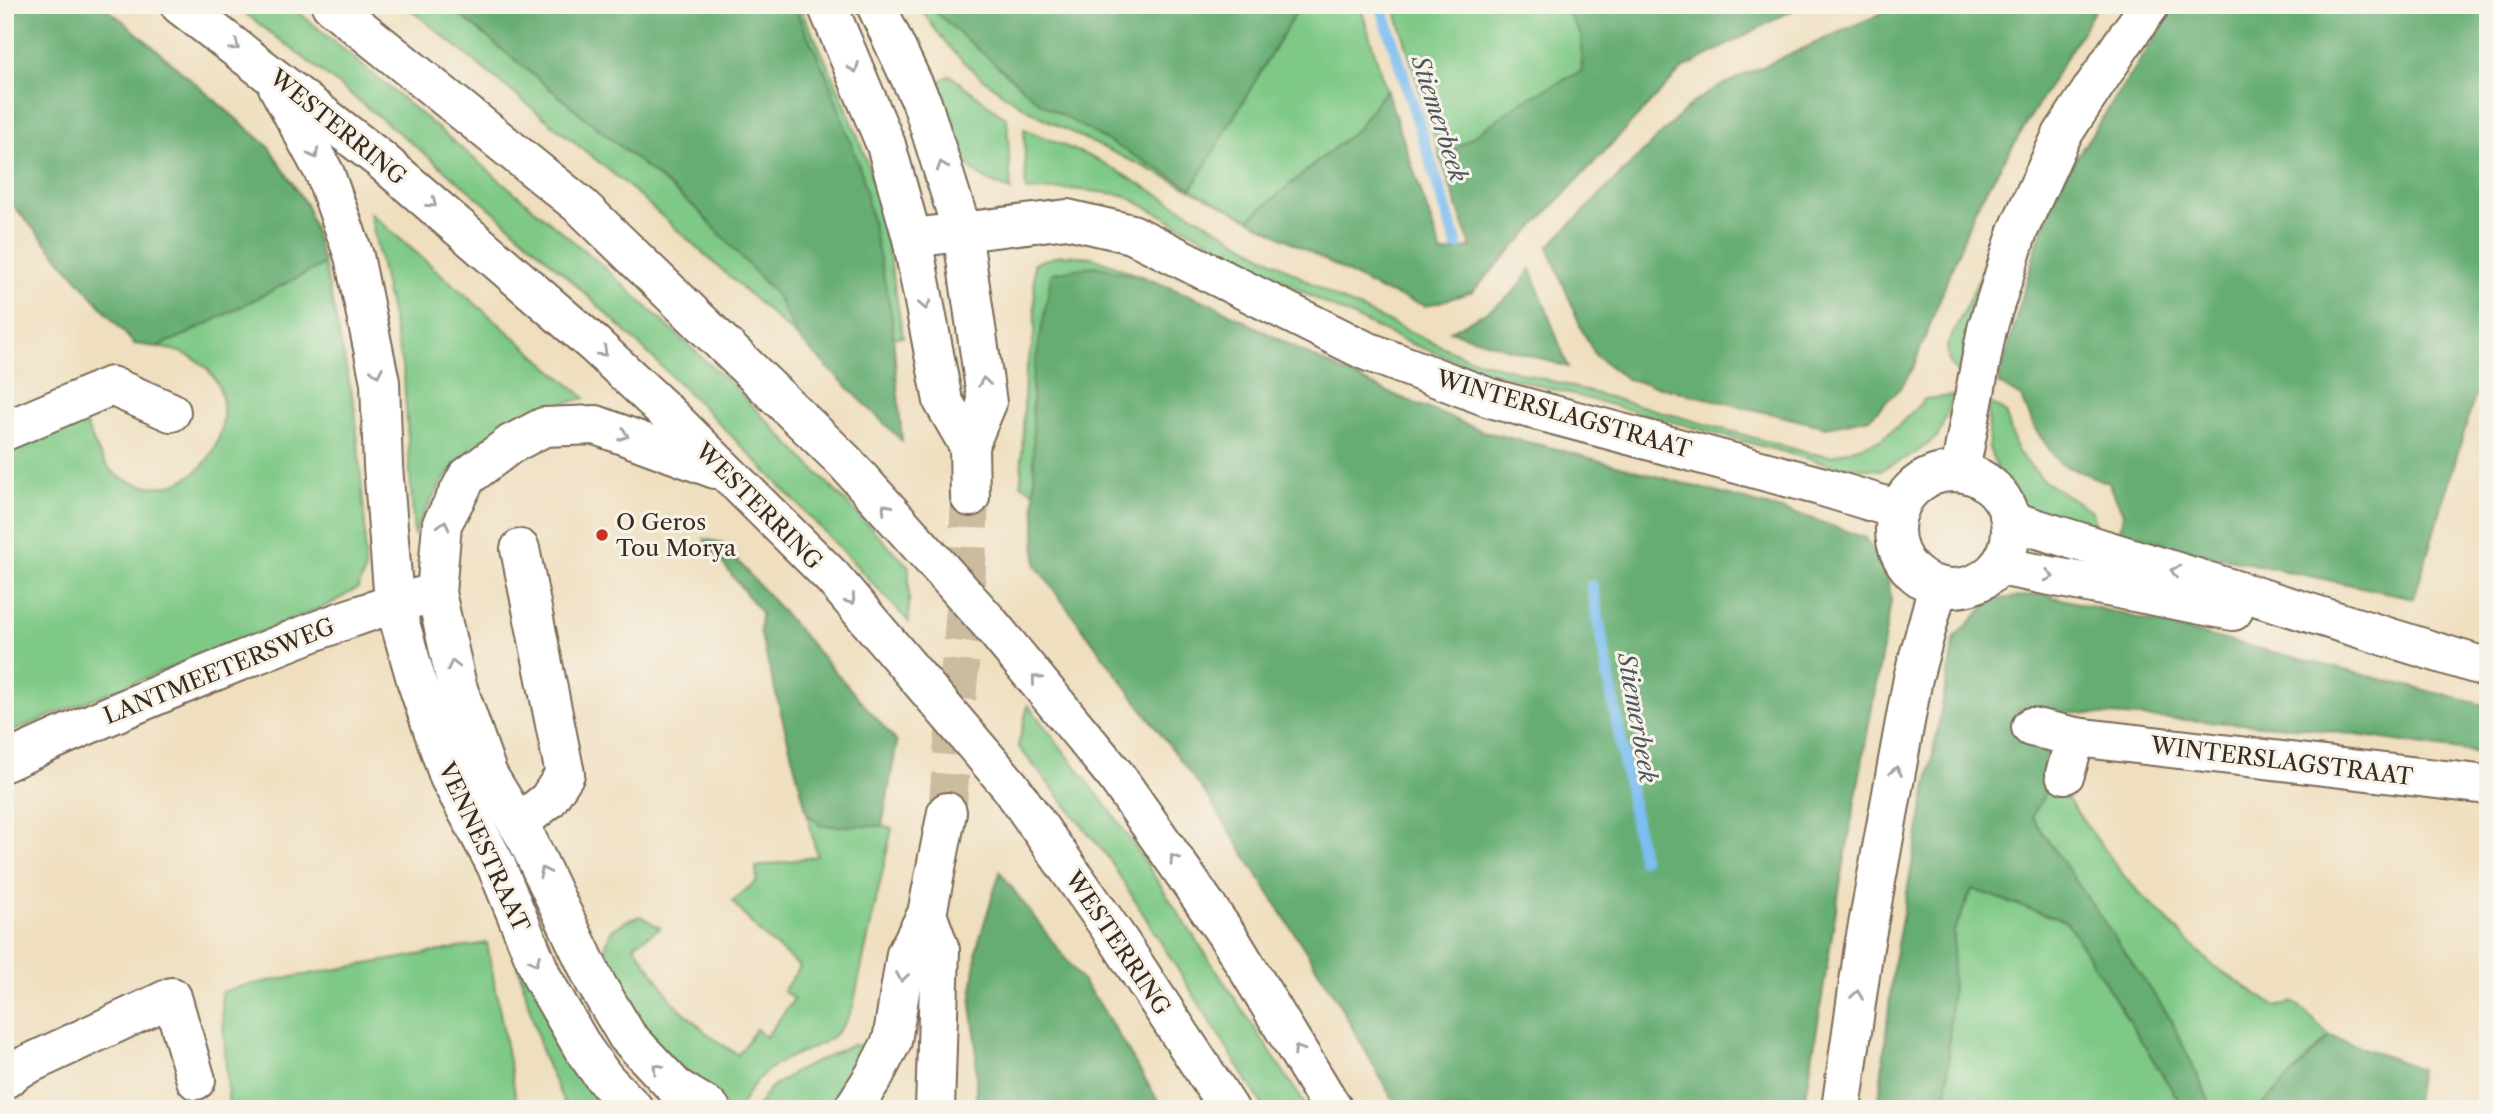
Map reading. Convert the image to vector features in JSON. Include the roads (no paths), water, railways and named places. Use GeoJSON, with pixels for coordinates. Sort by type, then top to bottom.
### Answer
{"type":"FeatureCollection","features":[{"type":"Feature","properties":{"kind":"main road","name":"WESTERRING"},"geometry":{"type":"LineString","coordinates":[[180,5],[391,169],[575,327],[658,404],[832,577],[1010,786],[1117,938],[1229,1109]]}},
{"type":"Feature","properties":{"kind":"main road"},"geometry":{"type":"LineString","coordinates":[[331,5],[582,207],[845,462],[986,620],[1116,776],[1231,941],[1333,1109]]}},
{"type":"Feature","properties":{"kind":"main road"},"geometry":{"type":"LineString","coordinates":[[827,5],[886,145],[912,238],[943,401],[969,446]]}},
{"type":"Feature","properties":{"kind":"main road"},"geometry":{"type":"LineString","coordinates":[[876,5],[922,103],[962,231],[987,403],[969,446],[970,497]]}},
{"type":"Feature","properties":{"kind":"main road"},"geometry":{"type":"LineString","coordinates":[[1960,471],[1987,329],[2018,231],[2062,135],[2150,5]]}},
{"type":"Feature","properties":{"kind":"main road","name":"VENNESTRAAT"},"geometry":{"type":"LineString","coordinates":[[270,73],[325,174],[354,256],[380,382],[383,466],[394,602],[416,683],[449,777],[496,865],[543,979],[584,1050],[605,1079],[634,1109]]}},
{"type":"Feature","properties":{"kind":"main road","name":"WINTERSLAGSTRAAT"},"geometry":{"type":"LineString","coordinates":[[912,238],[1068,219],[1132,234],[1364,350],[1455,386],[1490,398],[1899,510]]}},
{"type":"Feature","properties":{"kind":"main road"},"geometry":{"type":"LineString","coordinates":[[5,431],[111,386],[171,412]]}},
{"type":"Feature","properties":{"kind":"main road","name":"VENNESTRAAT"},"geometry":{"type":"LineString","coordinates":[[710,1109],[675,1087],[627,1036],[594,982],[518,824],[488,775],[457,687],[436,593],[442,524],[467,477],[511,444],[544,427],[596,425],[725,472]]}},
{"type":"Feature","properties":{"kind":"main road"},"geometry":{"type":"LineString","coordinates":[[1960,471],[1979,476],[1995,487],[2006,503],[2012,522],[2004,559],[1992,574],[1976,584],[1957,588],[1938,586],[1921,579],[1907,565],[1898,549],[1895,529],[1899,510],[1908,493],[1922,480],[1940,473],[1960,471]]}},
{"type":"Feature","properties":{"kind":"main road"},"geometry":{"type":"LineString","coordinates":[[2012,522],[2488,668]]}},
{"type":"Feature","properties":{"kind":"main road","name":"VENNESTRAAT"},"geometry":{"type":"LineString","coordinates":[[518,824],[548,800],[565,774],[520,549]]}},
{"type":"Feature","properties":{"kind":"main road"},"geometry":{"type":"LineString","coordinates":[[1999,566],[2404,642]]}},
{"type":"Feature","properties":{"kind":"main road"},"geometry":{"type":"LineString","coordinates":[[1841,1109],[1864,947],[1913,678],[1938,586]]}},
{"type":"Feature","properties":{"kind":"main road","name":"LANTMEETERSWEG"},"geometry":{"type":"LineString","coordinates":[[5,762],[86,724],[282,644],[394,602],[436,593]]}},
{"type":"Feature","properties":{"kind":"main road","name":"WINTERSLAGSTRAAT"},"geometry":{"type":"LineString","coordinates":[[2031,727],[2076,737],[2488,785]]}},
{"type":"Feature","properties":{"kind":"main road"},"geometry":{"type":"LineString","coordinates":[[2065,774],[2076,737]]}},
{"type":"Feature","properties":{"kind":"main road"},"geometry":{"type":"LineString","coordinates":[[853,1109],[892,1041],[906,954],[926,915],[947,811]]}},
{"type":"Feature","properties":{"kind":"main road"},"geometry":{"type":"LineString","coordinates":[[926,915],[940,950],[935,1109]]}},
{"type":"Feature","properties":{"kind":"main road"},"geometry":{"type":"LineString","coordinates":[[5,1079],[18,1069],[172,997],[196,1080]]}},
{"type":"Feature","properties":{"kind":"waterway","name":"Stiemerbeek"},"geometry":{"type":"LineString","coordinates":[[1381,5],[1457,245]]}},
{"type":"Feature","properties":{"kind":"waterway","name":"Stiemerbeek"},"geometry":{"type":"LineString","coordinates":[[1592,586],[1642,859]]}},
{"type":"Feature","properties":{"kind":"tunnel"},"geometry":{"type":"LineString","coordinates":[[947,812],[965,611],[970,497]]}},
{"type":"Feature","properties":{"kind":"place","name":"O Geros Tou Morya"},"geometry":{"type":"Point","coordinates":[602,535]}}]}
